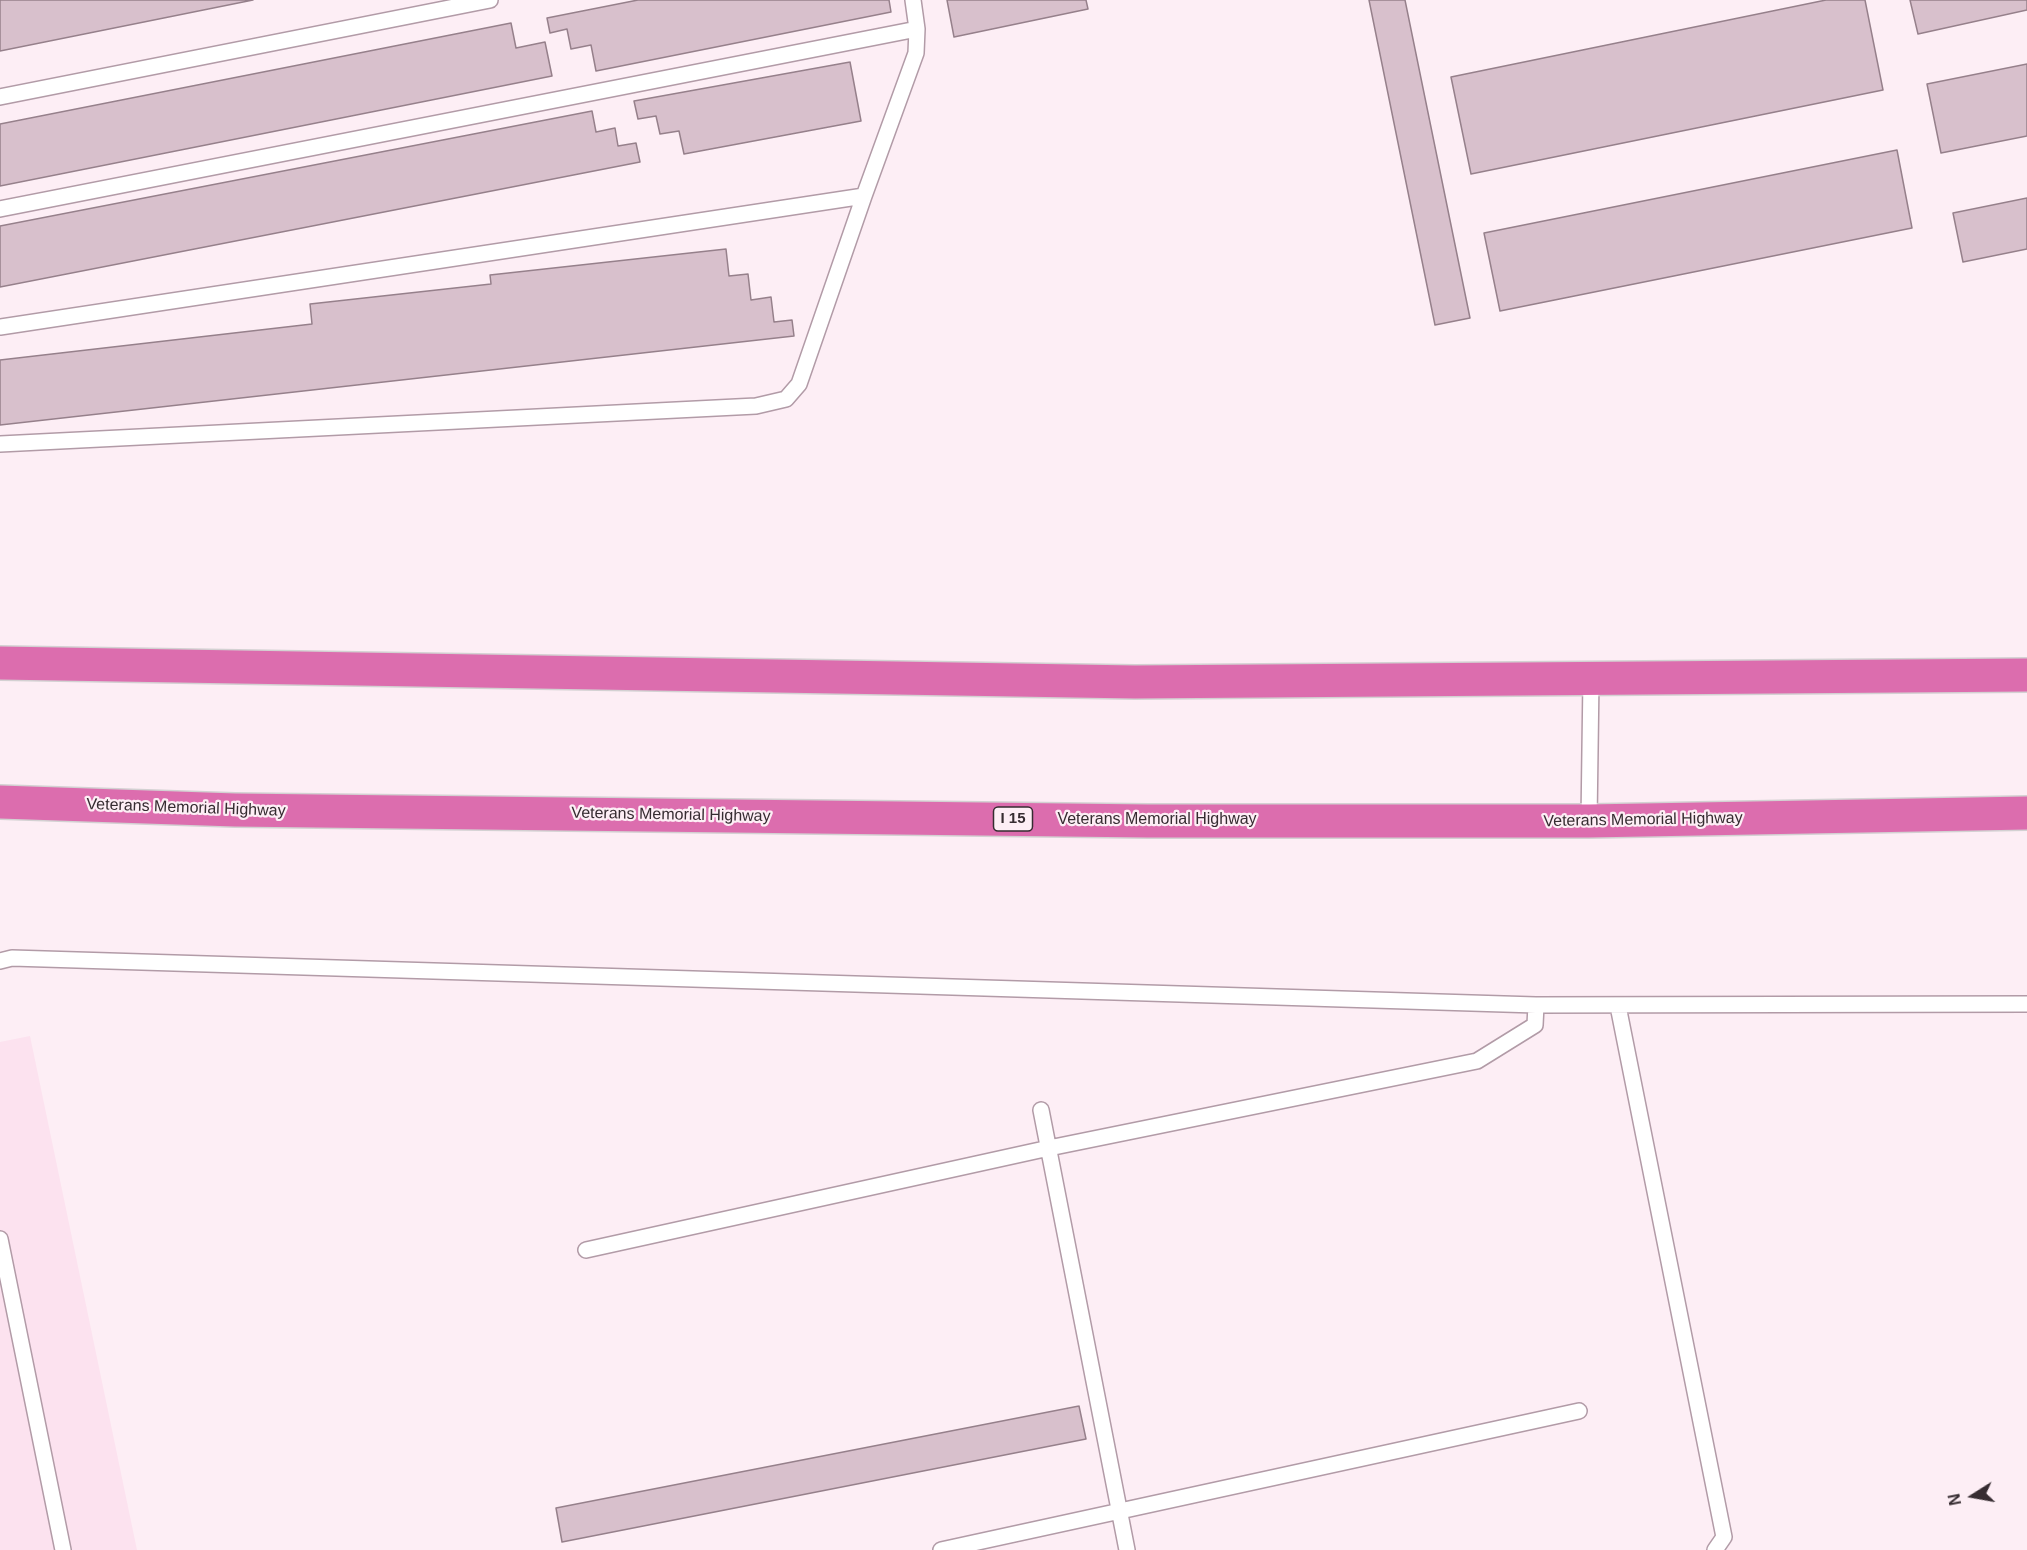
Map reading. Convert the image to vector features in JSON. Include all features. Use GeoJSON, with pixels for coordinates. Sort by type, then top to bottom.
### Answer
{"type":"FeatureCollection","features":[{"type":"Feature","properties":{"kind":"highway"},"geometry":{"type":"LineString","coordinates":[[0,663],[1135,682],[2027,675]]}},
{"type":"Feature","properties":{"kind":"highway","name":"Veterans Memorial Highway"},"geometry":{"type":"LineString","coordinates":[[0,802],[270,811],[1148,821],[1589,822],[2027,813]]}},
{"type":"Feature","properties":{"kind":"lane"},"geometry":{"type":"LineString","coordinates":[[0,97],[490,0]]}},
{"type":"Feature","properties":{"kind":"lane"},"geometry":{"type":"LineString","coordinates":[[0,444],[756,406],[786,399],[799,384],[916,53],[917,29],[913,0]]}},
{"type":"Feature","properties":{"kind":"lane"},"geometry":{"type":"LineString","coordinates":[[0,209],[917,29]]}},
{"type":"Feature","properties":{"kind":"lane"},"geometry":{"type":"LineString","coordinates":[[0,327],[864,196]]}},
{"type":"Feature","properties":{"kind":"lane"},"geometry":{"type":"LineString","coordinates":[[1589,822],[1591,679]]}},
{"type":"Feature","properties":{"kind":"lane"},"geometry":{"type":"LineString","coordinates":[[0,961],[12,958],[1536,1005],[2027,1004]]}},
{"type":"Feature","properties":{"kind":"lane"},"geometry":{"type":"LineString","coordinates":[[586,1250],[1049,1148],[1477,1061],[1535,1024],[1536,1005]]}},
{"type":"Feature","properties":{"kind":"lane"},"geometry":{"type":"LineString","coordinates":[[1618,1006],[1724,1537],[1715,1550]]}},
{"type":"Feature","properties":{"kind":"lane"},"geometry":{"type":"LineString","coordinates":[[1041,1110],[1127,1550]]}},
{"type":"Feature","properties":{"kind":"lane"},"geometry":{"type":"LineString","coordinates":[[0,1239],[6,1297],[63,1550]]}},
{"type":"Feature","properties":{"kind":"lane"},"geometry":{"type":"LineString","coordinates":[[941,1550],[1579,1411]]}},
{"type":"Feature","properties":{"kind":"shaded area"},"geometry":{"type":"Polygon","coordinates":[[[30,1036],[137,1550],[0,1550],[0,1042],[30,1036]]]}},
{"type":"Feature","properties":{"kind":"building"},"geometry":{"type":"Polygon","coordinates":[[[0,0],[253,0],[0,51],[0,0]]]}},
{"type":"Feature","properties":{"kind":"building"},"geometry":{"type":"Polygon","coordinates":[[[638,0],[889,0],[891,12],[596,71],[591,45],[571,49],[567,29],[550,33],[547,18],[638,0]]]}},
{"type":"Feature","properties":{"kind":"building"},"geometry":{"type":"Polygon","coordinates":[[[947,0],[1086,0],[1088,9],[954,37],[947,0]]]}},
{"type":"Feature","properties":{"kind":"building"},"geometry":{"type":"Polygon","coordinates":[[[1369,0],[1405,0],[1470,318],[1435,325],[1369,0]]]}},
{"type":"Feature","properties":{"kind":"building"},"geometry":{"type":"Polygon","coordinates":[[[1826,0],[1865,0],[1883,90],[1471,174],[1451,77],[1826,0]]]}},
{"type":"Feature","properties":{"kind":"building"},"geometry":{"type":"Polygon","coordinates":[[[1910,0],[2027,0],[2027,10],[1918,34],[1910,0]]]}},
{"type":"Feature","properties":{"kind":"building"},"geometry":{"type":"Polygon","coordinates":[[[511,23],[516,48],[545,42],[552,76],[0,186],[0,124],[511,23]]]}},
{"type":"Feature","properties":{"kind":"building"},"geometry":{"type":"Polygon","coordinates":[[[850,62],[861,121],[684,154],[679,131],[660,134],[656,116],[638,119],[634,101],[850,62]]]}},
{"type":"Feature","properties":{"kind":"building"},"geometry":{"type":"Polygon","coordinates":[[[2027,64],[2027,136],[1941,153],[1927,84],[2027,64]]]}},
{"type":"Feature","properties":{"kind":"building"},"geometry":{"type":"Polygon","coordinates":[[[592,111],[596,132],[615,128],[618,146],[636,143],[640,162],[0,287],[0,226],[592,111]]]}},
{"type":"Feature","properties":{"kind":"building"},"geometry":{"type":"Polygon","coordinates":[[[1897,150],[1912,228],[1500,311],[1484,233],[1897,150]]]}},
{"type":"Feature","properties":{"kind":"building"},"geometry":{"type":"Polygon","coordinates":[[[2027,198],[2027,249],[1963,262],[1953,213],[2027,198]]]}},
{"type":"Feature","properties":{"kind":"building"},"geometry":{"type":"Polygon","coordinates":[[[726,249],[729,276],[748,274],[751,300],[771,297],[774,322],[792,320],[794,336],[0,425],[0,360],[312,324],[310,304],[491,284],[490,275],[726,249]]]}},
{"type":"Feature","properties":{"kind":"building"},"geometry":{"type":"Polygon","coordinates":[[[1079,1406],[1086,1439],[562,1542],[556,1508],[1079,1406]]]}}]}
